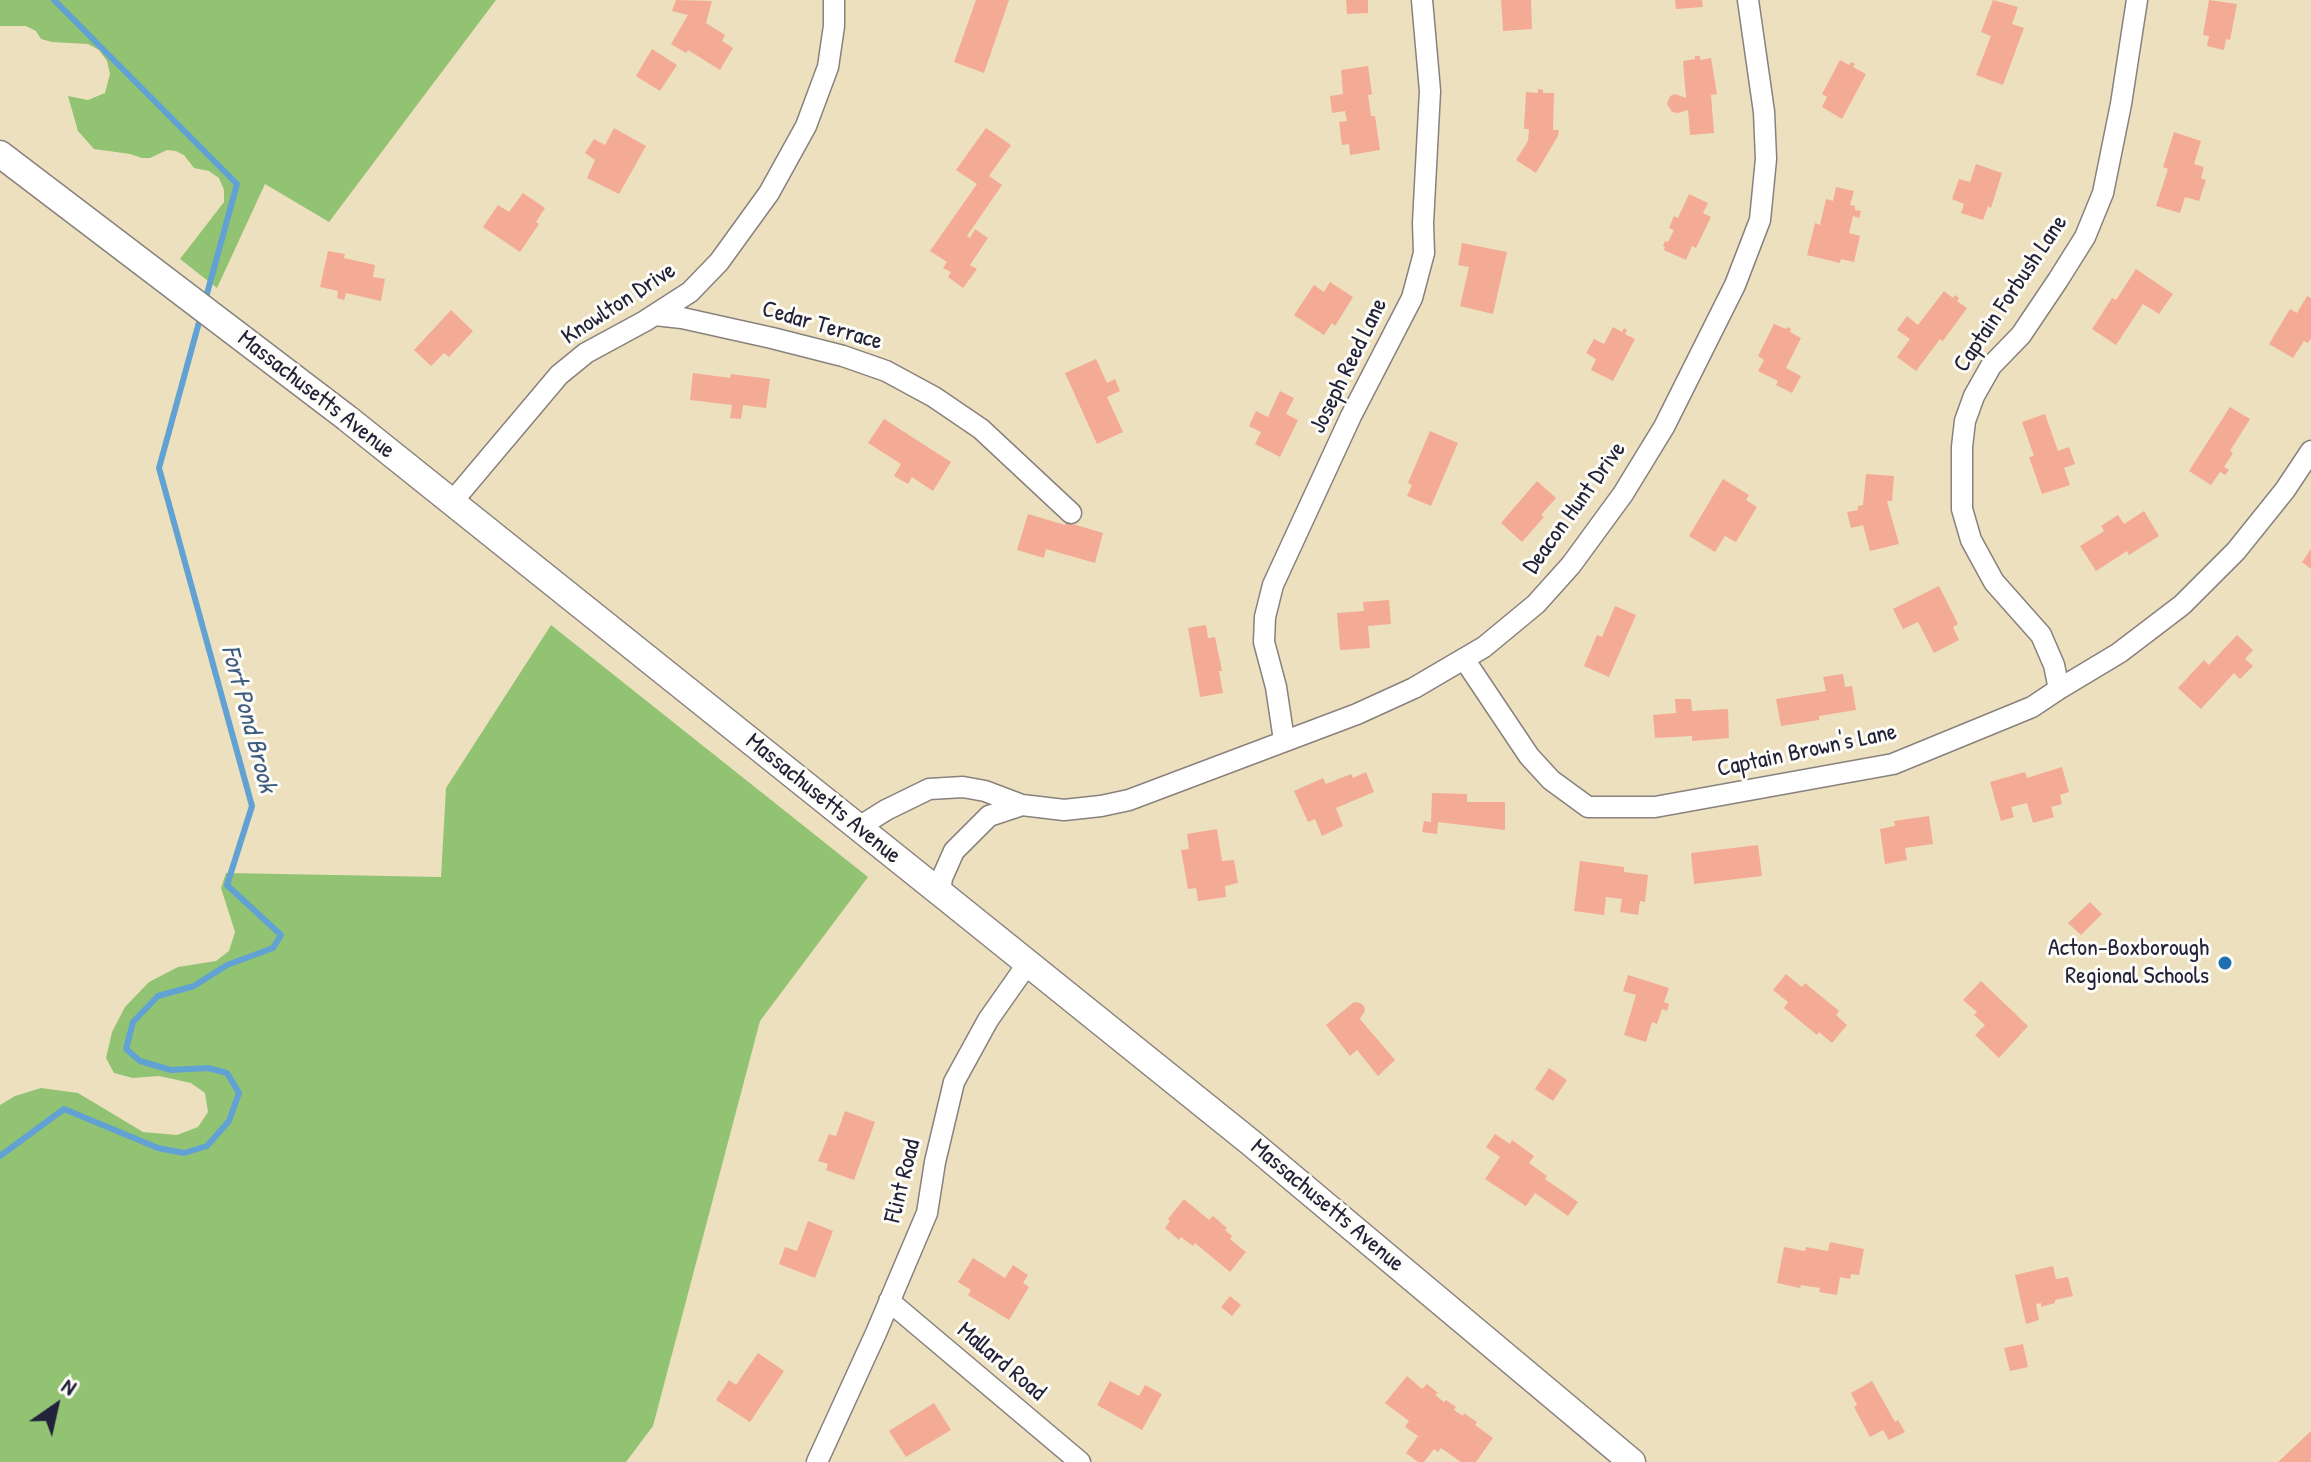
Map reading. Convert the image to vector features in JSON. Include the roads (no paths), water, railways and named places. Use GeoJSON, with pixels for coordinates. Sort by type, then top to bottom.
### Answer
{"type":"FeatureCollection","features":[{"type":"Feature","properties":{"kind":"main road","name":"Massachusetts Avenue"},"geometry":{"type":"LineString","coordinates":[[0,154],[224,323],[859,827],[1250,1142],[1632,1462]]}},
{"type":"Feature","properties":{"kind":"street","name":"Knowlton Drive"},"geometry":{"type":"LineString","coordinates":[[452,502],[559,375],[586,353],[690,292],[719,262],[769,193],[806,126],[828,67],[834,0]]}},
{"type":"Feature","properties":{"kind":"street","name":"Joseph Reed Lane"},"geometry":{"type":"LineString","coordinates":[[1284,740],[1276,687],[1264,642],[1265,617],[1273,585],[1351,416],[1412,298],[1424,253],[1430,91],[1422,0]]}},
{"type":"Feature","properties":{"kind":"street","name":"Deacon Hunt Drive"},"geometry":{"type":"LineString","coordinates":[[859,827],[929,789],[963,787],[985,791],[1022,805],[1064,810],[1129,800],[1357,714],[1414,688],[1484,647],[1536,604],[1571,565],[1623,494],[1664,427],[1735,285],[1760,220],[1766,159],[1764,112],[1748,0]]}},
{"type":"Feature","properties":{"kind":"street","name":"Captain Forbush Lane"},"geometry":{"type":"LineString","coordinates":[[2059,689],[2054,665],[2041,635],[1994,582],[1971,540],[1962,509],[1962,447],[1965,421],[1974,396],[1991,366],[2021,335],[2058,280],[2085,237],[2103,193],[2137,0]]}},
{"type":"Feature","properties":{"kind":"street","name":"Cedar Terrace"},"geometry":{"type":"LineString","coordinates":[[655,315],[772,338],[843,356],[886,371],[934,397],[981,429],[1071,513]]}},
{"type":"Feature","properties":{"kind":"street","name":"Captain Brown's Lane"},"geometry":{"type":"LineString","coordinates":[[1464,659],[1529,756],[1551,780],[1588,807],[1655,807],[1893,764],[2032,707],[2119,653],[2182,605],[2236,551],[2285,490],[2311,451]]}},
{"type":"Feature","properties":{"kind":"street","name":"Deacon Hunt Drive"},"geometry":{"type":"LineString","coordinates":[[940,893],[942,878],[954,851],[989,816],[1022,805]]}},
{"type":"Feature","properties":{"kind":"street","name":"Flint Road"},"geometry":{"type":"LineString","coordinates":[[817,1462],[927,1213],[935,1162],[954,1082],[988,1020],[1028,963]]}},
{"type":"Feature","properties":{"kind":"street","name":"Mallard Road"},"geometry":{"type":"LineString","coordinates":[[889,1301],[1080,1462]]}},
{"type":"Feature","properties":{"kind":"waterway","name":"Fort Pond Brook"},"geometry":{"type":"LineString","coordinates":[[54,0],[237,184],[205,301]]}},
{"type":"Feature","properties":{"kind":"waterway","name":"Fort Pond Brook"},"geometry":{"type":"LineString","coordinates":[[0,1156],[64,1109],[158,1148],[184,1153],[207,1146],[229,1121],[239,1093],[227,1073],[208,1068],[171,1070],[140,1061],[126,1049],[133,1022],[158,996],[194,986],[227,965],[273,948],[281,935],[227,885],[252,806],[159,468],[201,315]]}},
{"type":"Feature","properties":{"kind":"place","name":"Acton-Boxborough Regional Schools"},"geometry":{"type":"Point","coordinates":[2225,963]}}]}
